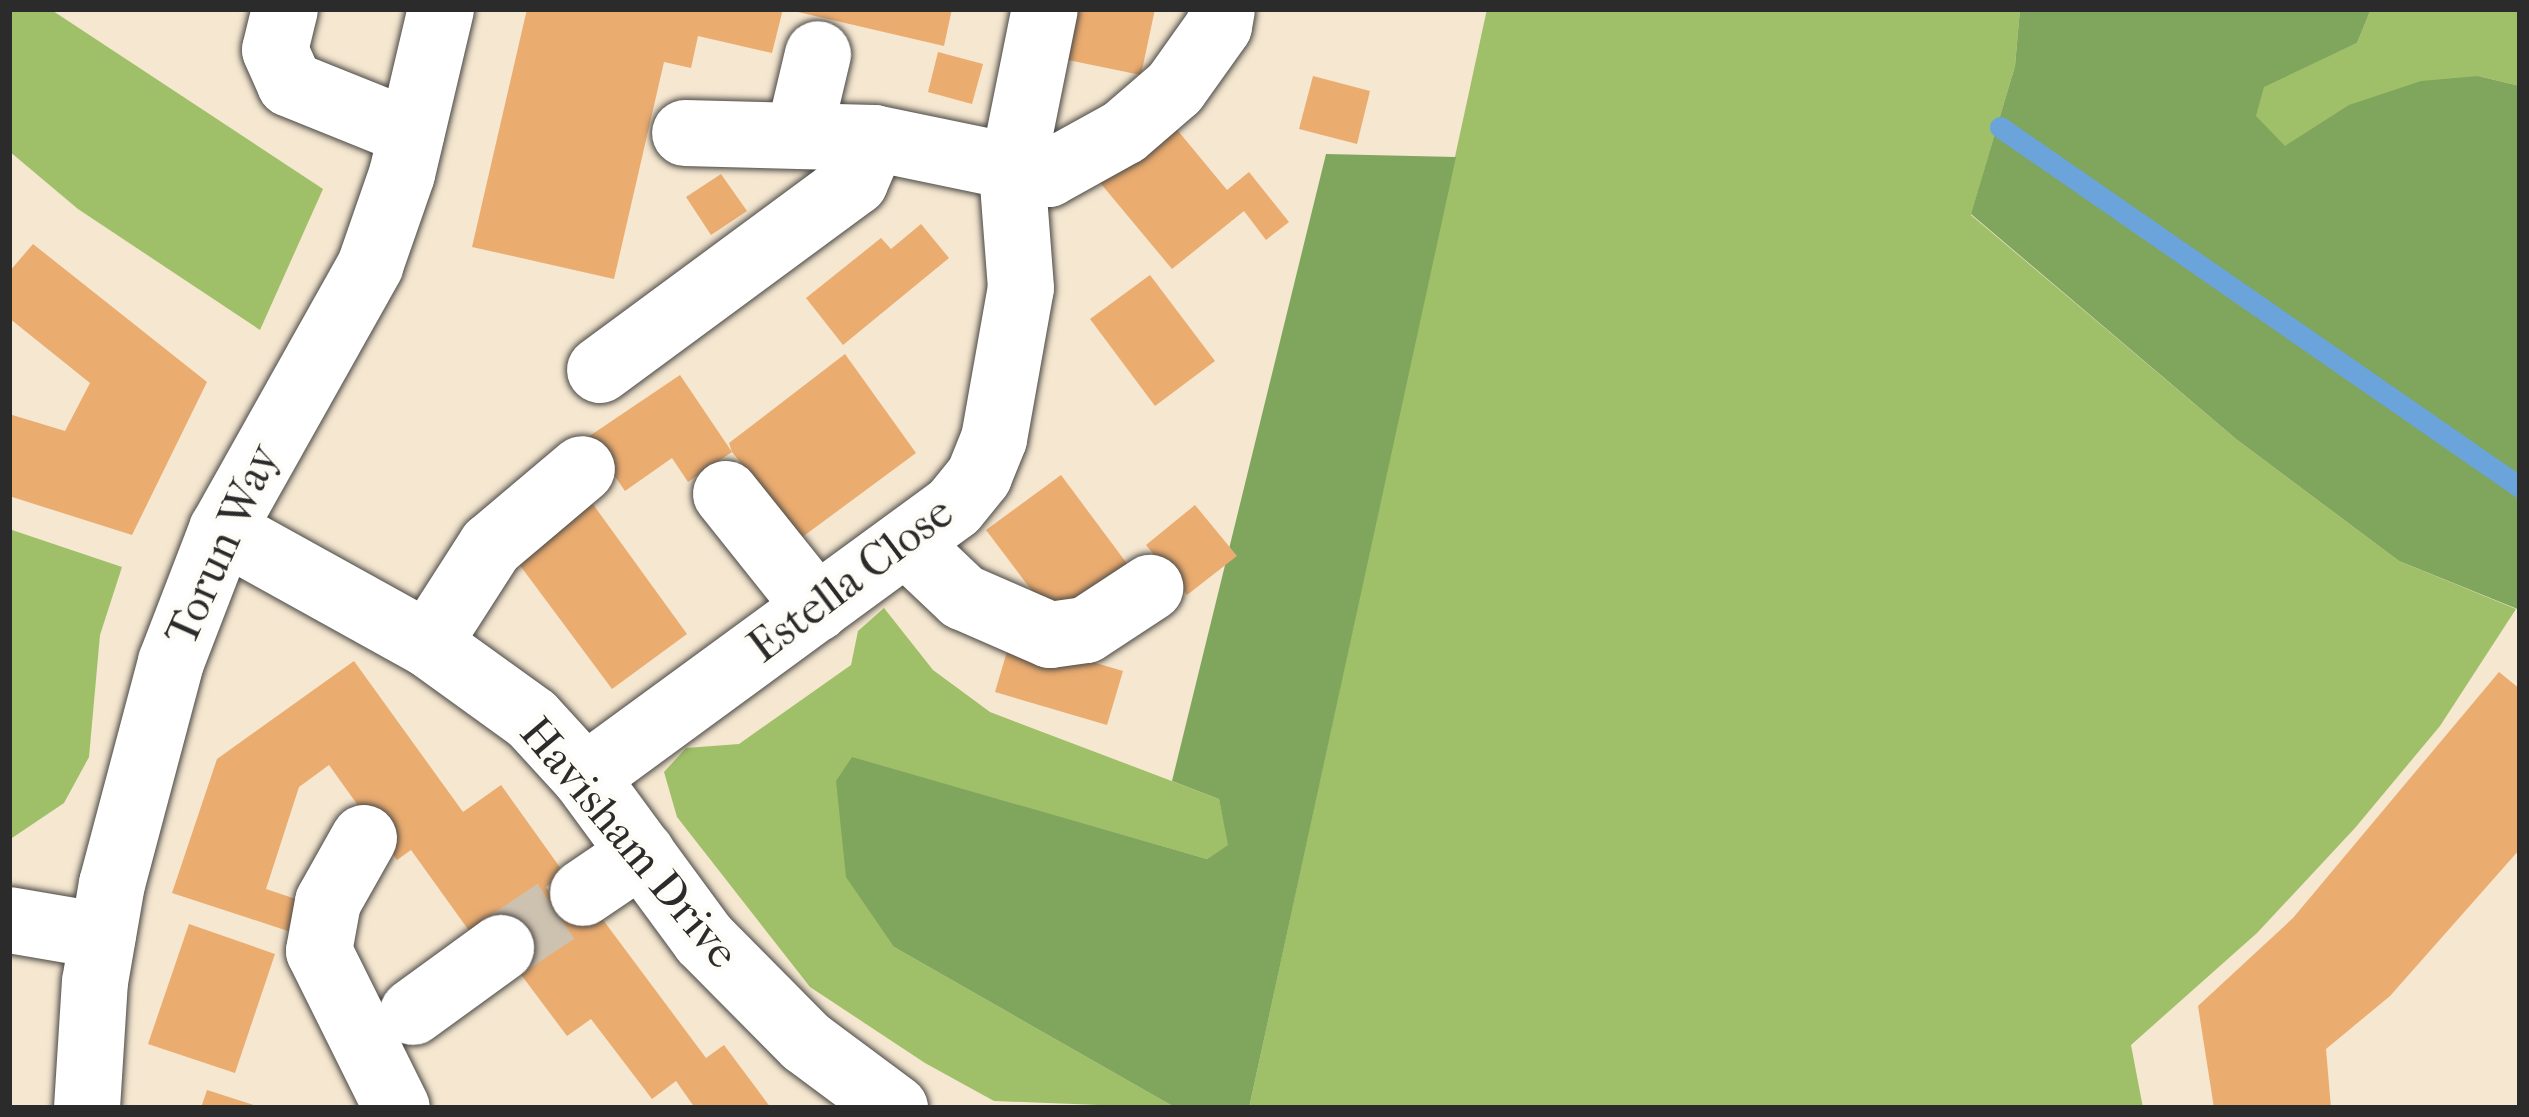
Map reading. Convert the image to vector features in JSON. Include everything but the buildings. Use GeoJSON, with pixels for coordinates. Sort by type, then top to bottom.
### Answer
{"type":"FeatureCollection","features":[{"type":"Feature","properties":{"kind":"street"},"geometry":{"type":"LineString","coordinates":[[285,9],[275,50],[290,84],[412,133]]}},
{"type":"Feature","properties":{"kind":"street","name":"Torun Way"},"geometry":{"type":"LineString","coordinates":[[87,1108],[103,936],[171,662],[222,530],[370,266],[412,133],[441,9]]}},
{"type":"Feature","properties":{"kind":"street","name":"Estella Close"},"geometry":{"type":"LineString","coordinates":[[585,777],[954,507],[994,439],[1022,288],[1012,172],[1045,9]]}},
{"type":"Feature","properties":{"kind":"street"},"geometry":{"type":"LineString","coordinates":[[685,134],[874,138],[1012,172],[1048,174],[1124,132],[1199,60],[1222,9]]}},
{"type":"Feature","properties":{"kind":"street"},"geometry":{"type":"LineString","coordinates":[[799,134],[818,54]]}},
{"type":"Feature","properties":{"kind":"street"},"geometry":{"type":"LineString","coordinates":[[600,370],[855,182],[874,138]]}},
{"type":"Feature","properties":{"kind":"street"},"geometry":{"type":"LineString","coordinates":[[428,644],[490,546],[582,470]]}},
{"type":"Feature","properties":{"kind":"street"},"geometry":{"type":"LineString","coordinates":[[726,494],[817,608]]}},
{"type":"Feature","properties":{"kind":"street","name":"Havisham Drive"},"geometry":{"type":"LineString","coordinates":[[222,530],[428,644],[532,719],[585,777],[748,986],[895,1108]]}},
{"type":"Feature","properties":{"kind":"street"},"geometry":{"type":"LineString","coordinates":[[905,544],[964,597],[1050,635],[1086,630],[1150,588]]}},
{"type":"Feature","properties":{"kind":"street"},"geometry":{"type":"LineString","coordinates":[[364,838],[328,902],[319,951],[397,1108]]}},
{"type":"Feature","properties":{"kind":"street"},"geometry":{"type":"LineString","coordinates":[[583,893],[642,853]]}},
{"type":"Feature","properties":{"kind":"street"},"geometry":{"type":"LineString","coordinates":[[9,920],[103,936]]}},
{"type":"Feature","properties":{"kind":"street"},"geometry":{"type":"LineString","coordinates":[[413,1012],[501,948]]}},
{"type":"Feature","properties":{"kind":"green space"},"geometry":{"type":"Polygon","coordinates":[[[9,9],[50,9],[323,189],[260,330],[78,209],[9,151],[9,9]]]}},
{"type":"Feature","properties":{"kind":"green space"},"geometry":{"type":"Polygon","coordinates":[[[1487,9],[2020,9],[2015,66],[1971,215],[2236,439],[2399,561],[2516,609],[2440,726],[2355,828],[2257,933],[2131,1045],[2143,1108],[1249,1108],[1487,9]]]}},
{"type":"Feature","properties":{"kind":"green space"},"geometry":{"type":"Polygon","coordinates":[[[2020,9],[2371,9],[2357,43],[2264,87],[2256,116],[2285,146],[2349,105],[2421,81],[2478,76],[2520,86],[2520,610],[2399,561],[2236,439],[1971,214],[2015,66],[2020,9]]]}},
{"type":"Feature","properties":{"kind":"green space"},"geometry":{"type":"Polygon","coordinates":[[[2371,9],[2520,9],[2520,86],[2478,76],[2285,147],[2269,138],[2255,116],[2264,86],[2357,43],[2371,9]]]}},
{"type":"Feature","properties":{"kind":"green space"},"geometry":{"type":"Polygon","coordinates":[[[1326,154],[1456,157],[1249,1108],[1176,1108],[894,947],[846,877],[836,781],[852,757],[1207,859],[1228,845],[1219,799],[1172,781],[1326,154]]]}},
{"type":"Feature","properties":{"kind":"green space"},"geometry":{"type":"Polygon","coordinates":[[[9,529],[122,567],[100,635],[89,757],[64,803],[9,840],[9,529]]]}},
{"type":"Feature","properties":{"kind":"green space"},"geometry":{"type":"Polygon","coordinates":[[[884,608],[933,670],[990,712],[1219,799],[1229,845],[1207,859],[853,758],[894,947],[1176,1108],[994,1101],[925,1063],[810,987],[677,817],[664,772],[686,748],[739,744],[851,665],[858,631],[884,608]]]}},
{"type":"Feature","properties":{"kind":"waterway"},"geometry":{"type":"LineString","coordinates":[[2000,127],[2520,487]]}},
{"type":"Feature","properties":{"kind":"tunnel"},"geometry":{"type":"LineString","coordinates":[[501,948],[583,893]]}}]}
